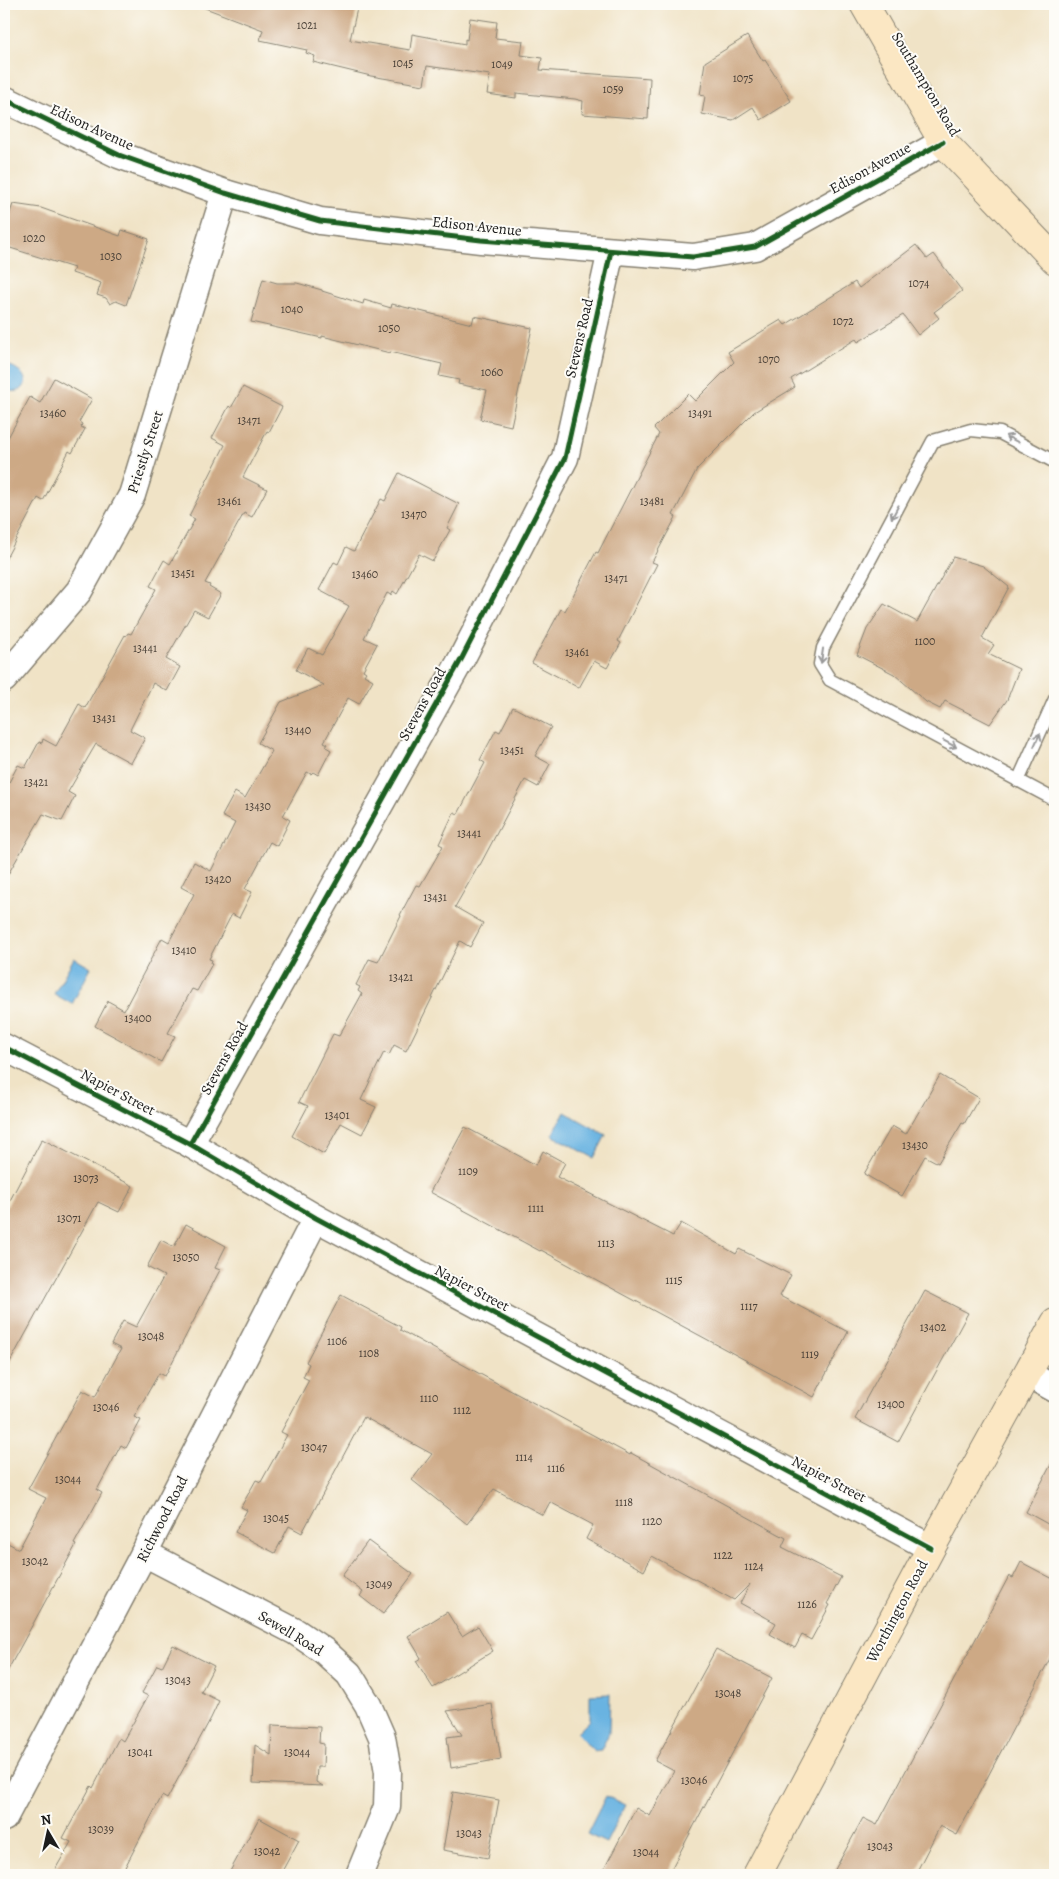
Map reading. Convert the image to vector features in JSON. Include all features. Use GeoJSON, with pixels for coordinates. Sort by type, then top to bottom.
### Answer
{"type":"FeatureCollection","features":[{"type":"Feature","properties":{"kind":"street","name":"Southampton Road"},"geometry":{"type":"LineString","coordinates":[[864,4],[943,142],[1055,260]]}},
{"type":"Feature","properties":{"kind":"street","name":"Edison Avenue"},"geometry":{"type":"LineString","coordinates":[[4,99],[119,155],[225,194],[320,221],[481,240],[693,257],[755,246],[943,142]]}},
{"type":"Feature","properties":{"kind":"street","name":"Priestly Street"},"geometry":{"type":"LineString","coordinates":[[4,679],[79,591],[132,495],[225,194]]}},
{"type":"Feature","properties":{"kind":"street","name":"Stevens Road"},"geometry":{"type":"LineString","coordinates":[[190,1144],[462,658],[565,458],[611,251]]}},
{"type":"Feature","properties":{"kind":"street","name":"Napier Street"},"geometry":{"type":"LineString","coordinates":[[7,1057],[190,1144],[316,1218],[930,1548]]}},
{"type":"Feature","properties":{"kind":"street","name":"Richwood Road"},"geometry":{"type":"LineString","coordinates":[[4,1818],[144,1553],[316,1218]]}},
{"type":"Feature","properties":{"kind":"street","name":"Worthington Road"},"geometry":{"type":"LineString","coordinates":[[757,1875],[930,1548],[1055,1323]]}},
{"type":"Feature","properties":{"kind":"street"},"geometry":{"type":"LineString","coordinates":[[1028,1374],[1055,1388]]}},
{"type":"Feature","properties":{"kind":"street","name":"Sewell Road"},"geometry":{"type":"LineString","coordinates":[[144,1553],[296,1632],[324,1651],[349,1674],[368,1704],[382,1738],[388,1772],[387,1807],[359,1875]]}},
{"type":"Feature","properties":{"kind":"lane"},"geometry":{"type":"LineString","coordinates":[[1055,462],[1000,433],[971,430],[933,441],[823,648],[820,664],[830,680],[1055,800]]}},
{"type":"Feature","properties":{"kind":"lane"},"geometry":{"type":"LineString","coordinates":[[1018,781],[1055,698]]}},
{"type":"Feature","properties":{"kind":"water"},"geometry":{"type":"Polygon","coordinates":[[[4,364],[14,368],[25,378],[23,388],[18,391],[4,389],[4,364]]]}},
{"type":"Feature","properties":{"kind":"water"},"geometry":{"type":"Polygon","coordinates":[[[74,958],[91,968],[72,1004],[54,994],[74,958]]]}},
{"type":"Feature","properties":{"kind":"water"},"geometry":{"type":"Polygon","coordinates":[[[565,1112],[606,1135],[594,1158],[552,1135],[565,1112]]]}},
{"type":"Feature","properties":{"kind":"water"},"geometry":{"type":"Polygon","coordinates":[[[610,1694],[609,1733],[601,1750],[594,1751],[577,1733],[590,1720],[590,1695],[610,1694]]]}},
{"type":"Feature","properties":{"kind":"water"},"geometry":{"type":"Polygon","coordinates":[[[606,1796],[625,1805],[606,1843],[587,1834],[606,1796]]]}},
{"type":"Feature","properties":{"kind":"building"},"geometry":{"type":"Polygon","coordinates":[[[201,4],[358,4],[350,40],[410,50],[412,34],[465,44],[470,18],[497,22],[495,38],[523,41],[521,55],[542,58],[540,70],[650,78],[648,119],[582,114],[583,101],[575,99],[516,93],[516,98],[487,94],[490,75],[427,66],[424,85],[371,76],[313,62],[315,56],[306,53],[307,50],[260,40],[263,30],[200,6],[201,4]]]}},
{"type":"Feature","properties":{"kind":"building"},"geometry":{"type":"Polygon","coordinates":[[[747,36],[791,101],[761,120],[753,107],[733,120],[702,114],[705,96],[700,95],[705,62],[747,36]]]}},
{"type":"Feature","properties":{"kind":"building"},"geometry":{"type":"Polygon","coordinates":[[[13,204],[41,208],[120,236],[122,230],[149,239],[126,305],[116,301],[110,304],[106,298],[97,295],[101,283],[72,273],[74,268],[4,246],[4,230],[13,204]]]}},
{"type":"Feature","properties":{"kind":"building"},"geometry":{"type":"Polygon","coordinates":[[[916,245],[927,259],[934,254],[962,291],[934,312],[939,318],[918,335],[903,315],[858,342],[856,339],[791,379],[795,387],[754,412],[697,469],[673,515],[676,517],[652,562],[657,564],[618,641],[621,643],[607,668],[594,661],[579,688],[532,663],[561,609],[565,611],[596,552],[598,553],[659,434],[654,428],[688,394],[695,401],[734,362],[728,352],[781,320],[785,325],[855,282],[859,288],[916,245]]]}},
{"type":"Feature","properties":{"kind":"building"},"geometry":{"type":"Polygon","coordinates":[[[263,279],[277,283],[297,283],[363,304],[364,300],[391,308],[392,304],[472,324],[474,316],[532,328],[511,426],[480,419],[487,390],[458,384],[459,380],[439,376],[442,364],[322,336],[322,338],[251,322],[263,279]]]}},
{"type":"Feature","properties":{"kind":"building"},"geometry":{"type":"Polygon","coordinates":[[[54,378],[92,399],[79,422],[82,424],[81,427],[85,429],[72,453],[69,451],[43,501],[38,498],[4,562],[4,445],[30,397],[40,403],[54,378]]]}},
{"type":"Feature","properties":{"kind":"building"},"geometry":{"type":"Polygon","coordinates":[[[243,387],[282,407],[243,477],[267,489],[252,517],[244,513],[205,583],[221,594],[208,617],[194,610],[166,659],[180,667],[167,691],[153,683],[130,730],[145,738],[131,763],[96,744],[68,792],[75,796],[62,821],[43,814],[4,881],[4,792],[18,765],[25,768],[39,742],[42,743],[43,739],[56,746],[79,704],[85,708],[125,635],[131,634],[156,589],[150,586],[164,560],[170,564],[195,519],[189,516],[225,445],[212,438],[229,406],[231,408],[243,387]]]}},
{"type":"Feature","properties":{"kind":"building"},"geometry":{"type":"Polygon","coordinates":[[[399,473],[459,504],[447,528],[450,530],[433,561],[419,554],[397,594],[393,591],[391,595],[387,593],[364,638],[377,644],[363,670],[366,672],[364,675],[373,680],[359,704],[348,698],[324,742],[328,744],[326,747],[331,750],[318,775],[313,772],[311,774],[307,772],[283,816],[290,820],[277,846],[270,842],[245,889],[252,892],[239,918],[232,914],[209,959],[212,960],[212,964],[197,991],[192,989],[168,1033],[175,1036],[161,1062],[95,1026],[108,1001],[124,1010],[162,938],[169,942],[194,894],[181,887],[194,862],[211,871],[235,823],[222,816],[235,792],[245,798],[272,751],[258,743],[281,702],[324,685],[296,670],[308,648],[322,655],[349,606],[319,590],[334,562],[338,564],[346,547],[354,551],[381,499],[385,501],[399,473]]]}},
{"type":"Feature","properties":{"kind":"building"},"geometry":{"type":"Polygon","coordinates":[[[953,557],[983,566],[1009,587],[982,638],[994,645],[988,654],[1019,669],[1007,700],[990,724],[945,701],[940,709],[926,702],[894,674],[857,655],[867,629],[884,604],[917,622],[953,557]]]}},
{"type":"Feature","properties":{"kind":"building"},"geometry":{"type":"Polygon","coordinates":[[[513,707],[551,727],[535,756],[550,764],[538,787],[525,780],[480,865],[455,907],[483,923],[470,947],[460,941],[406,1051],[394,1045],[389,1055],[384,1052],[361,1100],[376,1107],[362,1134],[341,1123],[324,1154],[292,1136],[308,1106],[299,1102],[333,1034],[339,1036],[362,994],[358,991],[360,987],[356,985],[369,959],[378,962],[416,885],[420,886],[443,846],[439,844],[454,812],[458,814],[485,763],[480,760],[496,730],[500,732],[513,707]]]}},
{"type":"Feature","properties":{"kind":"building"},"geometry":{"type":"Polygon","coordinates":[[[940,1075],[979,1098],[938,1163],[925,1156],[902,1196],[864,1174],[892,1126],[906,1134],[940,1075]]]}},
{"type":"Feature","properties":{"kind":"building"},"geometry":{"type":"Polygon","coordinates":[[[465,1127],[536,1165],[543,1151],[565,1163],[557,1177],[673,1236],[681,1223],[736,1254],[739,1249],[791,1275],[780,1296],[848,1332],[814,1397],[430,1192],[465,1127]]]}},
{"type":"Feature","properties":{"kind":"building"},"geometry":{"type":"Polygon","coordinates":[[[42,1139],[133,1186],[119,1212],[98,1202],[4,1373],[4,1212],[42,1139]]]}},
{"type":"Feature","properties":{"kind":"building"},"geometry":{"type":"Polygon","coordinates":[[[186,1224],[226,1246],[215,1268],[220,1270],[165,1376],[159,1373],[134,1417],[141,1420],[126,1448],[121,1445],[97,1490],[102,1493],[4,1677],[4,1541],[19,1549],[46,1498],[28,1489],[82,1390],[95,1397],[121,1349],[111,1344],[123,1321],[136,1327],[164,1276],[147,1267],[161,1240],[174,1247],[186,1224]]]}},
{"type":"Feature","properties":{"kind":"building"},"geometry":{"type":"Polygon","coordinates":[[[925,1291],[968,1313],[898,1442],[855,1419],[925,1291]]]}},
{"type":"Feature","properties":{"kind":"building"},"geometry":{"type":"Polygon","coordinates":[[[341,1295],[401,1327],[400,1330],[480,1374],[630,1455],[631,1453],[786,1538],[782,1547],[841,1577],[827,1604],[830,1605],[811,1640],[802,1635],[795,1648],[770,1634],[776,1623],[740,1603],[750,1584],[734,1600],[652,1556],[644,1571],[586,1539],[593,1525],[550,1502],[543,1515],[494,1489],[467,1524],[412,1480],[432,1454],[364,1417],[302,1533],[289,1526],[275,1553],[235,1532],[247,1510],[241,1507],[256,1480],[261,1482],[287,1435],[281,1432],[309,1380],[303,1377],[309,1364],[306,1362],[341,1295]]]}},
{"type":"Feature","properties":{"kind":"building"},"geometry":{"type":"Polygon","coordinates":[[[1055,1457],[1055,1528],[1026,1512],[1055,1457]]]}},
{"type":"Feature","properties":{"kind":"building"},"geometry":{"type":"Polygon","coordinates":[[[368,1541],[413,1574],[383,1614],[360,1596],[363,1592],[342,1576],[368,1541]]]}},
{"type":"Feature","properties":{"kind":"building"},"geometry":{"type":"Polygon","coordinates":[[[1021,1562],[1055,1580],[1055,1649],[957,1835],[940,1826],[915,1875],[832,1875],[863,1818],[877,1825],[1009,1576],[1013,1578],[1021,1562]]]}},
{"type":"Feature","properties":{"kind":"building"},"geometry":{"type":"Polygon","coordinates":[[[447,1612],[462,1636],[478,1626],[493,1651],[433,1688],[416,1661],[421,1658],[408,1636],[447,1612]]]}},
{"type":"Feature","properties":{"kind":"building"},"geometry":{"type":"Polygon","coordinates":[[[173,1645],[214,1666],[201,1692],[219,1701],[211,1718],[167,1799],[162,1796],[121,1875],[52,1875],[71,1842],[63,1838],[91,1786],[93,1788],[119,1738],[123,1741],[148,1696],[142,1693],[157,1665],[162,1667],[173,1645]]]}},
{"type":"Feature","properties":{"kind":"building"},"geometry":{"type":"Polygon","coordinates":[[[716,1649],[772,1678],[668,1875],[601,1875],[636,1808],[650,1816],[674,1771],[655,1761],[716,1649]]]}},
{"type":"Feature","properties":{"kind":"building"},"geometry":{"type":"Polygon","coordinates":[[[492,1704],[501,1759],[451,1768],[447,1737],[462,1735],[447,1711],[492,1704]]]}},
{"type":"Feature","properties":{"kind":"building"},"geometry":{"type":"Polygon","coordinates":[[[272,1725],[320,1727],[319,1743],[324,1744],[323,1767],[317,1767],[316,1782],[323,1786],[253,1783],[255,1745],[271,1755],[272,1725]]]}},
{"type":"Feature","properties":{"kind":"building"},"geometry":{"type":"Polygon","coordinates":[[[453,1792],[499,1800],[488,1858],[443,1850],[453,1792]]]}},
{"type":"Feature","properties":{"kind":"building"},"geometry":{"type":"Polygon","coordinates":[[[259,1818],[299,1840],[280,1875],[228,1875],[259,1818]]]}},
{"type":"Feature","properties":{"kind":"cycle path"},"geometry":{"type":"LineString","coordinates":[[4,99],[119,155],[225,193],[320,221],[481,240],[693,257],[755,247],[943,142]]}},
{"type":"Feature","properties":{"kind":"cycle path"},"geometry":{"type":"LineString","coordinates":[[190,1144],[462,658],[565,458],[611,251]]}},
{"type":"Feature","properties":{"kind":"cycle path"},"geometry":{"type":"LineString","coordinates":[[4,1047],[190,1144],[316,1218],[931,1548]]}}]}
